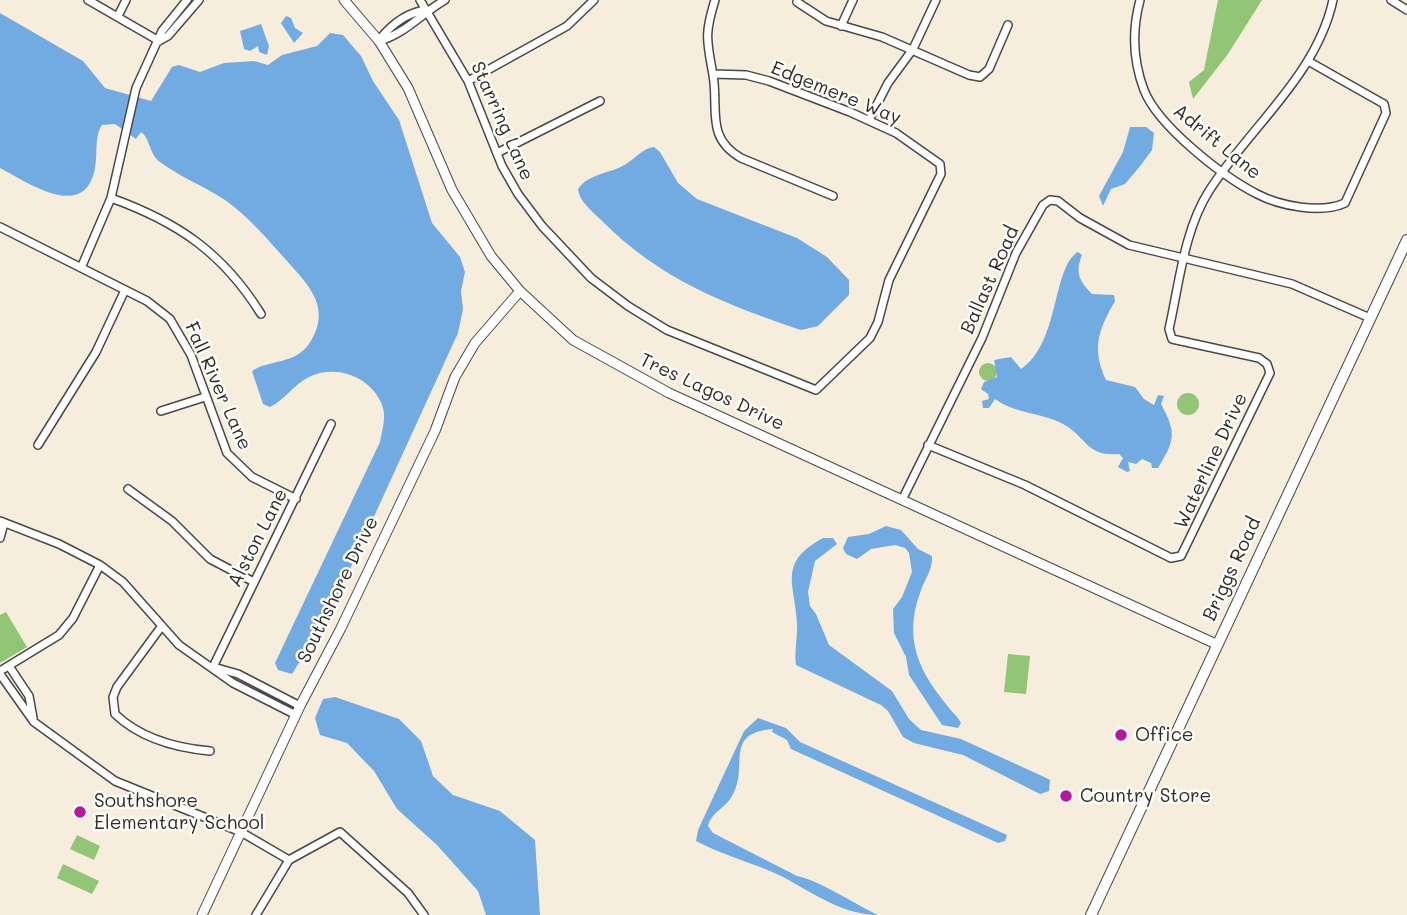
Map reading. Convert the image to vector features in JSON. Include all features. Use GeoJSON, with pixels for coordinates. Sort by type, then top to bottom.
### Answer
{"type":"FeatureCollection","features":[{"type":"Feature","properties":{"kind":"main road","name":"Briggs Road"},"geometry":{"type":"LineString","coordinates":[[1091,915],[1407,240]]}},
{"type":"Feature","properties":{"kind":"street"},"geometry":{"type":"LineString","coordinates":[[88,0],[159,41]]}},
{"type":"Feature","properties":{"kind":"street"},"geometry":{"type":"LineString","coordinates":[[118,16],[126,0]]}},
{"type":"Feature","properties":{"kind":"street"},"geometry":{"type":"LineString","coordinates":[[80,268],[111,198],[136,88],[162,31],[187,0]]}},
{"type":"Feature","properties":{"kind":"street"},"geometry":{"type":"LineString","coordinates":[[159,41],[169,36],[199,0]]}},
{"type":"Feature","properties":{"kind":"street","name":"Tres Lagos Drive"},"geometry":{"type":"LineString","coordinates":[[344,0],[379,41],[417,105],[461,208],[491,256],[520,291],[573,340],[669,393],[903,498],[1216,644]]}},
{"type":"Feature","properties":{"kind":"street","name":"Starring Lane"},"geometry":{"type":"LineString","coordinates":[[420,0],[468,82],[514,187],[542,226],[591,278],[628,306],[667,330],[816,390]]}},
{"type":"Feature","properties":{"kind":"street"},"geometry":{"type":"LineString","coordinates":[[379,41],[387,30],[414,11],[427,10],[445,0]]}},
{"type":"Feature","properties":{"kind":"street"},"geometry":{"type":"LineString","coordinates":[[468,82],[567,26],[594,0]]}},
{"type":"Feature","properties":{"kind":"street"},"geometry":{"type":"LineString","coordinates":[[715,0],[705,41],[713,75],[719,137],[727,150],[833,196]]}},
{"type":"Feature","properties":{"kind":"street"},"geometry":{"type":"LineString","coordinates":[[841,26],[853,0]]}},
{"type":"Feature","properties":{"kind":"street"},"geometry":{"type":"LineString","coordinates":[[869,120],[888,83],[913,49],[936,0]]}},
{"type":"Feature","properties":{"kind":"street","name":"Adrift Lane"},"geometry":{"type":"LineString","coordinates":[[1140,0],[1134,35],[1144,91],[1157,113],[1223,172],[1259,195],[1278,202],[1335,208],[1345,203],[1386,113],[1384,104],[1308,61]]}},
{"type":"Feature","properties":{"kind":"street"},"geometry":{"type":"LineString","coordinates":[[1185,260],[1199,212],[1223,172],[1308,61],[1325,32],[1333,0]]}},
{"type":"Feature","properties":{"kind":"street"},"geometry":{"type":"LineString","coordinates":[[1391,0],[1407,10]]}},
{"type":"Feature","properties":{"kind":"street"},"geometry":{"type":"LineString","coordinates":[[797,2],[825,21],[913,49],[969,75],[981,77],[989,69],[1008,25]]}},
{"type":"Feature","properties":{"kind":"street","name":"Edgemere Way"},"geometry":{"type":"LineString","coordinates":[[713,75],[746,75],[768,81],[869,120],[896,133],[940,164],[941,174],[889,280],[878,322],[870,338],[816,390]]}},
{"type":"Feature","properties":{"kind":"street"},"geometry":{"type":"LineString","coordinates":[[497,153],[600,101]]}},
{"type":"Feature","properties":{"kind":"street"},"geometry":{"type":"LineString","coordinates":[[111,198],[145,211],[204,246],[234,273],[261,314]]}},
{"type":"Feature","properties":{"kind":"street","name":"Ballast Road"},"geometry":{"type":"LineString","coordinates":[[903,498],[982,338],[1016,253],[1042,205],[1050,200],[1058,201],[1089,223],[1129,245],[1292,284],[1370,318]]}},
{"type":"Feature","properties":{"kind":"street","name":"Fall River Lane"},"geometry":{"type":"LineString","coordinates":[[0,228],[158,309],[181,333],[219,438],[237,466],[252,477],[296,499]]}},
{"type":"Feature","properties":{"kind":"street","name":"Waterline Drive"},"geometry":{"type":"LineString","coordinates":[[928,445],[1025,485],[1171,558],[1181,556],[1269,373],[1267,364],[1259,358],[1172,339],[1169,329],[1185,260]]}},
{"type":"Feature","properties":{"kind":"street"},"geometry":{"type":"LineString","coordinates":[[38,445],[96,352],[125,290]]}},
{"type":"Feature","properties":{"kind":"street","name":"Southshore Drive"},"geometry":{"type":"LineString","coordinates":[[202,915],[298,710],[341,628],[435,431],[455,377],[475,343],[520,291]]}},
{"type":"Feature","properties":{"kind":"street"},"geometry":{"type":"LineString","coordinates":[[162,411],[205,397]]}},
{"type":"Feature","properties":{"kind":"street","name":"Alston Lane"},"geometry":{"type":"LineString","coordinates":[[213,667],[331,424]]}},
{"type":"Feature","properties":{"kind":"street"},"geometry":{"type":"LineString","coordinates":[[128,489],[172,521],[210,559],[254,582]]}},
{"type":"Feature","properties":{"kind":"street"},"geometry":{"type":"LineString","coordinates":[[0,538],[2,522],[59,544],[100,565],[123,582],[179,645],[242,688],[298,710]]}},
{"type":"Feature","properties":{"kind":"street"},"geometry":{"type":"LineString","coordinates":[[100,565],[73,618],[59,635],[0,673],[34,722],[115,781],[241,832],[289,860]]}},
{"type":"Feature","properties":{"kind":"street"},"geometry":{"type":"LineString","coordinates":[[161,627],[117,687],[113,697],[116,714],[132,727],[160,740],[183,749],[210,751]]}},
{"type":"Feature","properties":{"kind":"street"},"geometry":{"type":"LineString","coordinates":[[9,666],[29,696],[34,722]]}},
{"type":"Feature","properties":{"kind":"street"},"geometry":{"type":"LineString","coordinates":[[213,667],[246,679],[298,710]]}},
{"type":"Feature","properties":{"kind":"street"},"geometry":{"type":"LineString","coordinates":[[242,688],[246,679]]}},
{"type":"Feature","properties":{"kind":"street"},"geometry":{"type":"LineString","coordinates":[[14,694],[23,688]]}},
{"type":"Feature","properties":{"kind":"street"},"geometry":{"type":"LineString","coordinates":[[256,915],[289,860],[340,832],[408,893],[424,915]]}},
{"type":"Feature","properties":{"kind":"green space"},"geometry":{"type":"Polygon","coordinates":[[[1218,0],[1262,0],[1228,54],[1193,99],[1189,82],[1204,70],[1218,0]]]}},
{"type":"Feature","properties":{"kind":"green space"},"geometry":{"type":"Polygon","coordinates":[[[988,363],[994,366],[997,372],[994,378],[988,381],[982,378],[979,372],[982,366],[988,363]]]}},
{"type":"Feature","properties":{"kind":"green space"},"geometry":{"type":"Polygon","coordinates":[[[1188,393],[1196,396],[1199,404],[1196,412],[1188,415],[1180,412],[1177,404],[1180,396],[1188,393]]]}},
{"type":"Feature","properties":{"kind":"green space"},"geometry":{"type":"Polygon","coordinates":[[[6,612],[27,647],[0,663],[0,615],[6,612]]]}},
{"type":"Feature","properties":{"kind":"green space"},"geometry":{"type":"Polygon","coordinates":[[[1008,654],[1030,656],[1026,694],[1004,692],[1008,654]]]}},
{"type":"Feature","properties":{"kind":"green space"},"geometry":{"type":"Polygon","coordinates":[[[77,835],[100,846],[94,860],[70,849],[77,835]]]}},
{"type":"Feature","properties":{"kind":"green space"},"geometry":{"type":"Polygon","coordinates":[[[63,864],[99,881],[92,894],[57,878],[63,864]]]}},
{"type":"Feature","properties":{"kind":"water"},"geometry":{"type":"Polygon","coordinates":[[[0,13],[83,61],[105,88],[151,101],[172,67],[179,65],[200,72],[224,63],[254,61],[268,65],[282,55],[317,46],[330,33],[343,35],[361,56],[373,81],[399,120],[432,223],[460,257],[465,272],[461,291],[463,309],[458,333],[328,617],[292,674],[278,670],[275,663],[380,442],[384,419],[382,405],[370,387],[341,372],[319,373],[309,377],[270,407],[263,404],[252,371],[289,359],[309,344],[319,317],[313,294],[297,272],[247,218],[225,200],[160,162],[141,132],[136,139],[115,124],[102,125],[97,140],[95,168],[89,184],[80,193],[68,196],[54,194],[0,168],[0,13]]]}},
{"type":"Feature","properties":{"kind":"water"},"geometry":{"type":"Polygon","coordinates":[[[286,16],[291,18],[295,28],[303,33],[294,43],[281,23],[286,16]]]}},
{"type":"Feature","properties":{"kind":"water"},"geometry":{"type":"Polygon","coordinates":[[[261,24],[269,46],[267,55],[259,52],[258,46],[250,51],[244,49],[240,31],[261,24]]]}},
{"type":"Feature","properties":{"kind":"water"},"geometry":{"type":"Polygon","coordinates":[[[1130,127],[1146,127],[1154,133],[1152,150],[1125,184],[1111,189],[1103,206],[1099,196],[1123,152],[1130,127]]]}},
{"type":"Feature","properties":{"kind":"water"},"geometry":{"type":"Polygon","coordinates":[[[654,147],[660,152],[678,183],[697,199],[797,238],[827,257],[849,280],[849,295],[818,326],[801,330],[719,299],[669,274],[645,258],[590,209],[578,189],[588,180],[630,162],[643,151],[654,147]]]}},
{"type":"Feature","properties":{"kind":"water"},"geometry":{"type":"Polygon","coordinates":[[[1078,252],[1082,255],[1079,266],[1081,280],[1092,294],[1114,295],[1115,301],[1101,330],[1098,348],[1101,369],[1106,380],[1135,387],[1144,399],[1154,405],[1158,395],[1164,396],[1161,404],[1172,436],[1158,468],[1152,468],[1151,463],[1142,459],[1136,464],[1128,462],[1130,471],[1127,472],[1118,467],[1123,458],[1119,454],[1093,449],[1071,429],[1055,420],[1011,408],[995,399],[989,408],[983,408],[982,401],[989,399],[988,394],[981,389],[984,382],[997,377],[994,360],[1011,357],[1021,369],[1034,357],[1043,342],[1064,273],[1070,260],[1078,252]]]}},
{"type":"Feature","properties":{"kind":"water"},"geometry":{"type":"Polygon","coordinates":[[[886,526],[901,530],[918,549],[932,556],[930,570],[915,612],[915,645],[926,675],[961,723],[958,728],[942,725],[909,675],[906,657],[894,633],[893,609],[902,597],[912,572],[909,553],[905,548],[895,545],[871,549],[857,559],[846,554],[843,548],[848,537],[869,534],[886,526]]]}},
{"type":"Feature","properties":{"kind":"water"},"geometry":{"type":"Polygon","coordinates":[[[823,538],[833,538],[837,544],[815,561],[808,592],[810,606],[829,645],[892,691],[909,719],[921,730],[961,739],[1042,776],[1050,780],[1049,791],[1040,794],[963,755],[914,743],[903,737],[888,711],[881,705],[796,665],[797,622],[792,575],[799,556],[823,538]]]}},
{"type":"Feature","properties":{"kind":"water"},"geometry":{"type":"Polygon","coordinates":[[[335,697],[399,719],[421,741],[433,776],[453,795],[500,811],[535,840],[540,915],[486,915],[478,891],[437,845],[397,809],[374,771],[347,743],[320,735],[315,718],[323,699],[335,697]]]}},
{"type":"Feature","properties":{"kind":"water"},"geometry":{"type":"Polygon","coordinates":[[[758,718],[786,728],[800,742],[1007,835],[1005,841],[998,843],[791,749],[787,740],[772,732],[773,729],[757,732],[742,744],[737,785],[732,796],[712,817],[708,826],[713,833],[878,915],[840,907],[783,877],[696,841],[698,830],[744,731],[758,718]]]}},
{"type":"Feature","properties":{"kind":"place","name":"Office"},"geometry":{"type":"Point","coordinates":[1121,735]}},
{"type":"Feature","properties":{"kind":"place","name":"Country Store"},"geometry":{"type":"Point","coordinates":[1066,796]}},
{"type":"Feature","properties":{"kind":"place","name":"Southshore Elementary School"},"geometry":{"type":"Point","coordinates":[80,812]}}]}
